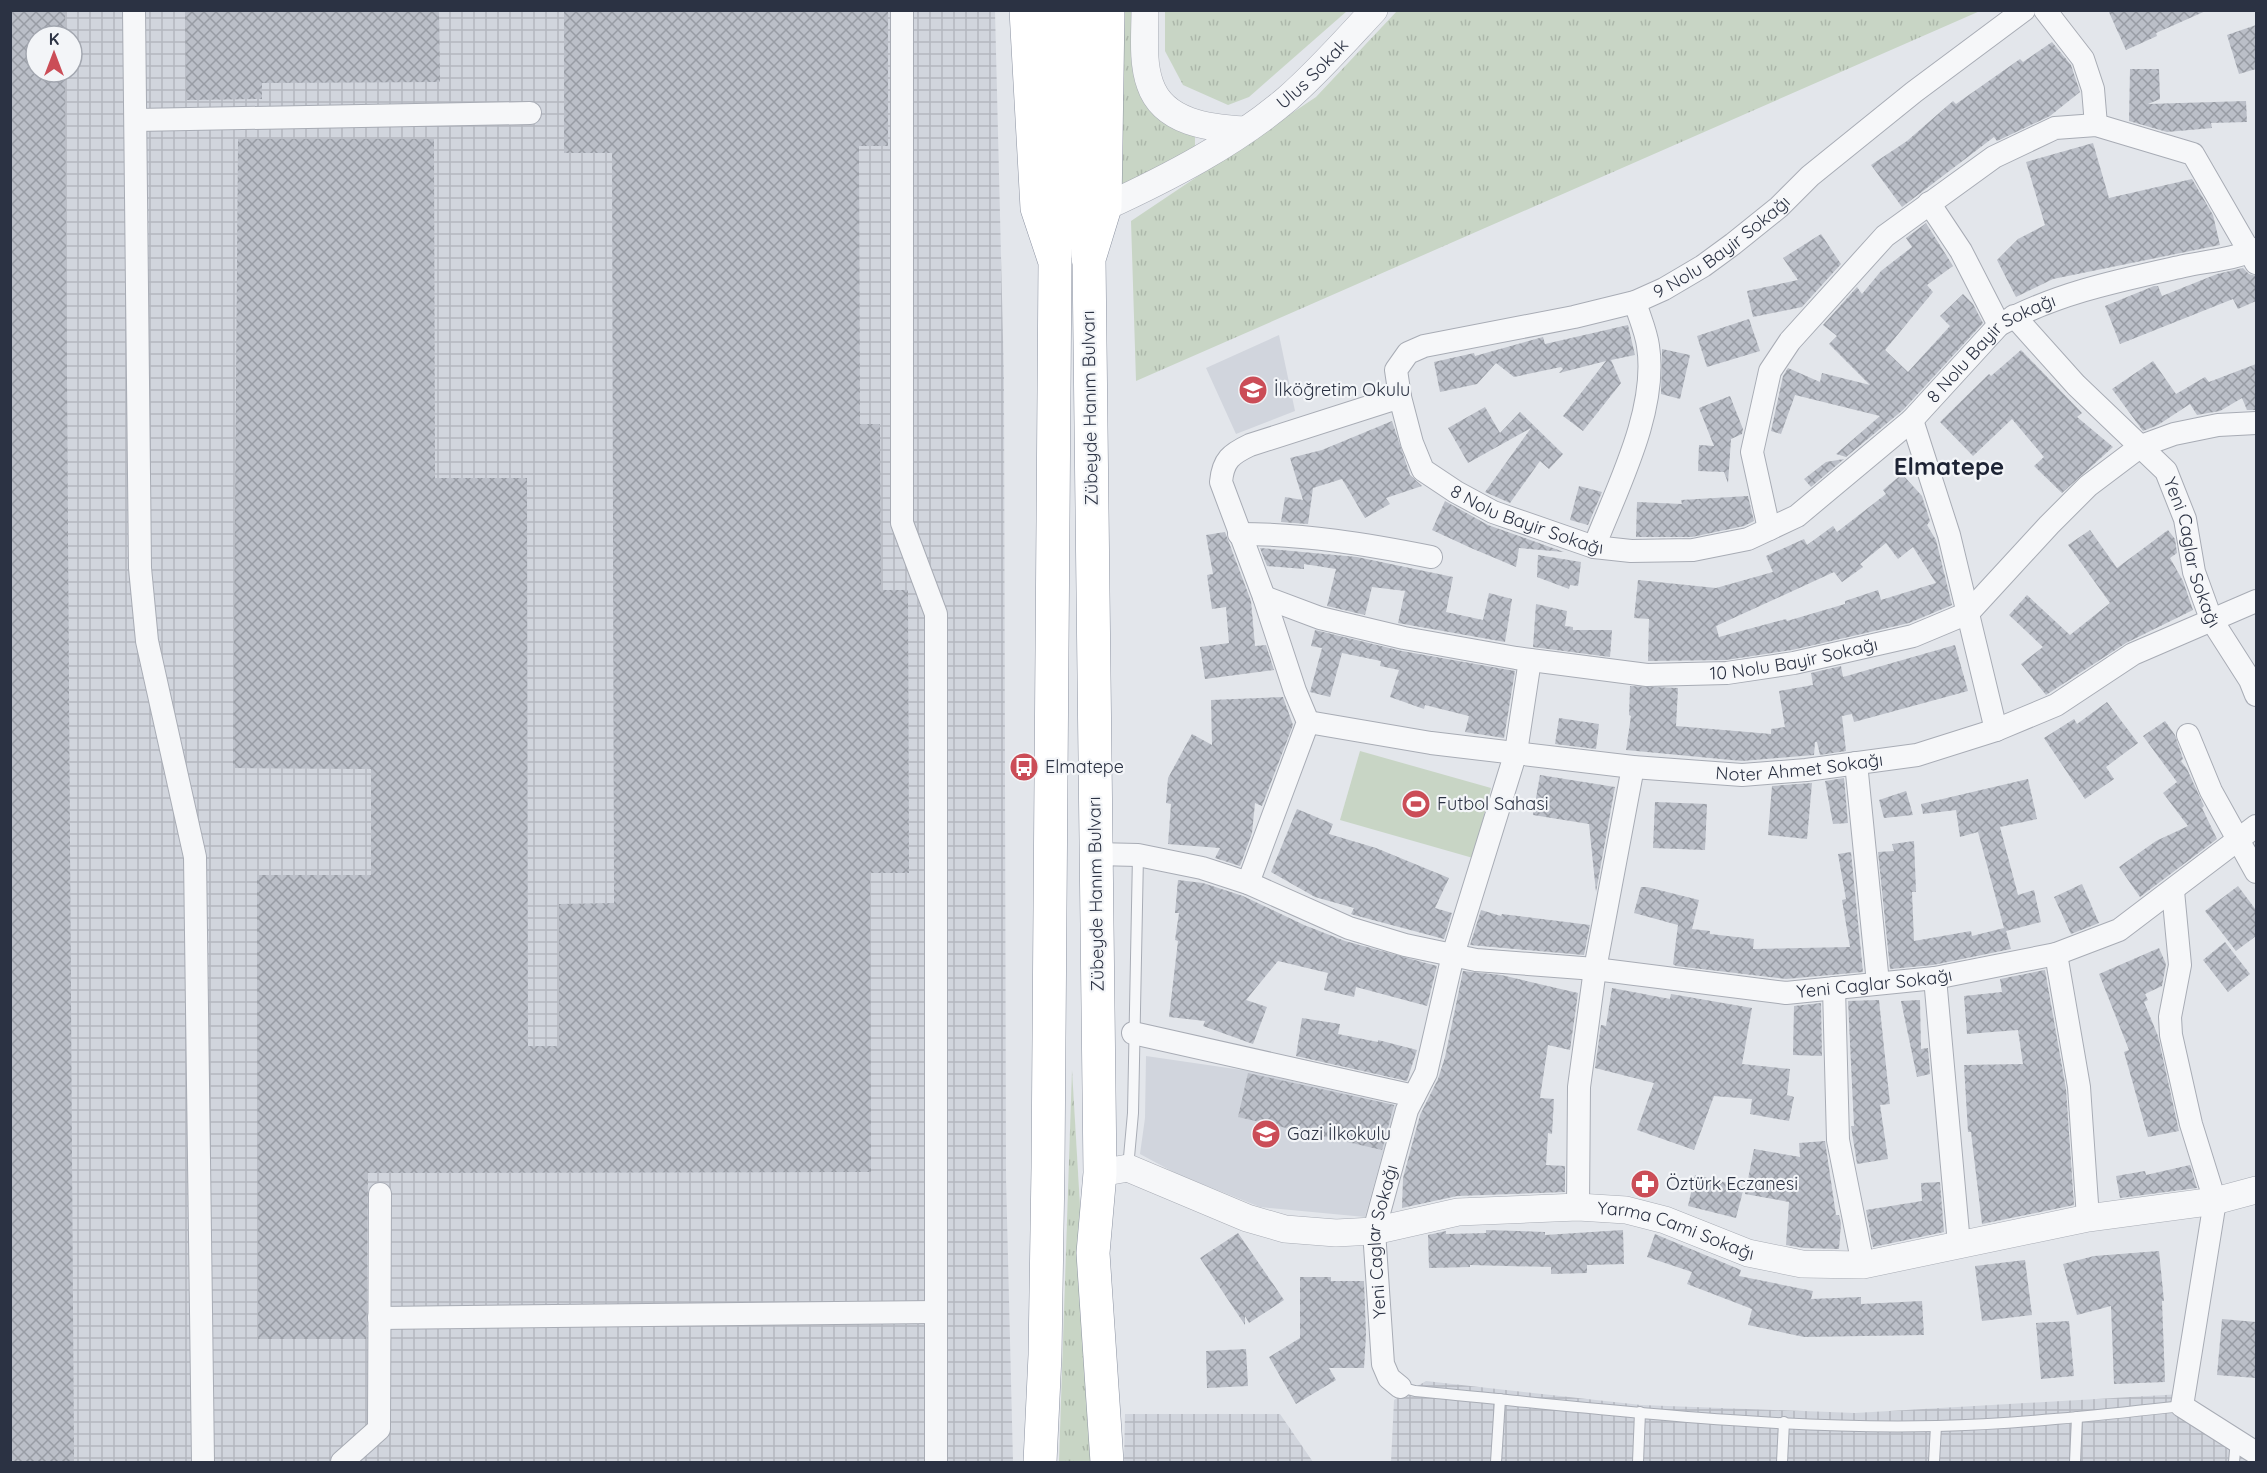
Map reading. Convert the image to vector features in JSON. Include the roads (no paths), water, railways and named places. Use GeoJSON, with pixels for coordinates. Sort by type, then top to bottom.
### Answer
{"type":"FeatureCollection","features":[{"type":"Feature","properties":{"kind":"main road"},"geometry":{"type":"LineString","coordinates":[[1026,10],[1037,208],[1054,262]]}},
{"type":"Feature","properties":{"kind":"main road"},"geometry":{"type":"LineString","coordinates":[[1055,10],[1069,109]]}},
{"type":"Feature","properties":{"kind":"main road"},"geometry":{"type":"LineString","coordinates":[[1069,109],[1080,10]]}},
{"type":"Feature","properties":{"kind":"main road"},"geometry":{"type":"LineString","coordinates":[[1089,259],[1105,207],[1108,10]]}},
{"type":"Feature","properties":{"kind":"main road","name":"Zübeyde Hanım Bulvarı"},"geometry":{"type":"LineString","coordinates":[[1040,1462],[1045,1355],[1048,1168],[1054,262],[1069,109]]}},
{"type":"Feature","properties":{"kind":"main road","name":"Zübeyde Hanım Bulvarı"},"geometry":{"type":"LineString","coordinates":[[1069,109],[1089,259],[1096,854],[1114,1171],[1093,1253],[1107,1462]]}},
{"type":"Feature","properties":{"kind":"street"},"geometry":{"type":"LineString","coordinates":[[134,10],[140,568],[147,641],[195,857],[202,1462]]}},
{"type":"Feature","properties":{"kind":"street"},"geometry":{"type":"LineString","coordinates":[[902,10],[902,523],[936,614],[936,1462]]}},
{"type":"Feature","properties":{"kind":"street"},"geometry":{"type":"LineString","coordinates":[[1145,10],[1145,53],[1150,86],[1168,110],[1205,128],[1244,130]]}},
{"type":"Feature","properties":{"kind":"street","name":"Ulus Sokak"},"geometry":{"type":"LineString","coordinates":[[1105,207],[1158,183],[1244,130],[1287,98],[1374,10]]}},
{"type":"Feature","properties":{"kind":"street","name":"9 Nolu Bayir Sokağı"},"geometry":{"type":"LineString","coordinates":[[1400,398],[1396,370],[1408,353],[1424,346],[1574,317],[1635,302],[1704,266],[1938,72],[2024,10]]}},
{"type":"Feature","properties":{"kind":"street"},"geometry":{"type":"LineString","coordinates":[[2045,10],[2083,59],[2093,89],[2096,125]]}},
{"type":"Feature","properties":{"kind":"street"},"geometry":{"type":"LineString","coordinates":[[136,120],[530,113]]}},
{"type":"Feature","properties":{"kind":"street"},"geometry":{"type":"LineString","coordinates":[[1769,529],[1752,453],[1770,371],[1790,341],[1885,236],[1994,157],[2055,128],[2096,125],[2193,154],[2254,255]]}},
{"type":"Feature","properties":{"kind":"street","name":"Yeni Caglar Sokağı"},"geometry":{"type":"LineString","coordinates":[[1929,203],[2007,321],[2166,471],[2185,519],[2194,572],[2211,619],[2250,680],[2256,695]]}},
{"type":"Feature","properties":{"kind":"street","name":"8 Nolu Bayir Sokağı"},"geometry":{"type":"LineString","coordinates":[[1400,398],[1412,443],[1423,470],[1456,492],[1493,512],[1594,547],[1631,551],[1693,550],[1748,539],[1797,516],[1912,420],[2007,321],[2055,299],[2110,283],[2254,255]]}},
{"type":"Feature","properties":{"kind":"street"},"geometry":{"type":"LineString","coordinates":[[1594,547],[1642,423],[1648,386],[1648,346],[1635,302]]}},
{"type":"Feature","properties":{"kind":"street"},"geometry":{"type":"LineString","coordinates":[[1248,883],[1308,722],[1294,691],[1264,597],[1221,482],[1222,468],[1229,455],[1250,445],[1400,398]]}},
{"type":"Feature","properties":{"kind":"street"},"geometry":{"type":"LineString","coordinates":[[1912,420],[1948,535],[1996,730]]}},
{"type":"Feature","properties":{"kind":"street","name":"10 Nolu Bayir Sokağı"},"geometry":{"type":"LineString","coordinates":[[1264,597],[1331,620],[1404,638],[1530,660],[1647,675],[1727,673],[1794,663],[1912,636],[1968,613],[2088,486],[2141,446],[2174,434],[2218,425],[2256,423]]}},
{"type":"Feature","properties":{"kind":"street"},"geometry":{"type":"LineString","coordinates":[[1239,534],[1293,534],[1340,540],[1431,557]]}},
{"type":"Feature","properties":{"kind":"street","name":"Noter Ahmet Sokağı"},"geometry":{"type":"LineString","coordinates":[[1308,722],[1379,736],[1633,767],[1742,775],[1856,763],[1917,755],[1996,730],[2056,705],[2133,654],[2256,601]]}},
{"type":"Feature","properties":{"kind":"street","name":"Yeni Caglar Sokağı"},"geometry":{"type":"LineString","coordinates":[[1400,1387],[1389,1378],[1383,1364],[1374,1231],[1407,1110],[1426,1073],[1453,955],[1516,752],[1530,660]]}},
{"type":"Feature","properties":{"kind":"street"},"geometry":{"type":"LineString","coordinates":[[2188,735],[2211,791],[2256,872]]}},
{"type":"Feature","properties":{"kind":"street"},"geometry":{"type":"LineString","coordinates":[[1856,763],[1878,983]]}},
{"type":"Feature","properties":{"kind":"street"},"geometry":{"type":"LineString","coordinates":[[1578,1207],[1579,1087],[1595,969],[1633,767]]}},
{"type":"Feature","properties":{"kind":"street","name":"Yeni Caglar Sokağı"},"geometry":{"type":"LineString","coordinates":[[1453,955],[1476,960],[1595,969],[1786,993],[1935,978],[2056,954],[2118,930],[2173,891],[2256,826]]}},
{"type":"Feature","properties":{"kind":"street"},"geometry":{"type":"LineString","coordinates":[[1096,854],[1138,855],[1202,868],[1248,883],[1349,928],[1404,945],[1453,955]]}},
{"type":"Feature","properties":{"kind":"street"},"geometry":{"type":"LineString","coordinates":[[2173,891],[2180,965],[2170,1017],[2171,1035],[2191,1124],[2215,1201],[2182,1406],[2235,1451],[2256,1453]]}},
{"type":"Feature","properties":{"kind":"street"},"geometry":{"type":"LineString","coordinates":[[2056,954],[2079,1087],[2088,1218]]}},
{"type":"Feature","properties":{"kind":"street"},"geometry":{"type":"LineString","coordinates":[[1935,978],[1959,1244]]}},
{"type":"Feature","properties":{"kind":"street"},"geometry":{"type":"LineString","coordinates":[[1834,988],[1838,1140],[1863,1266]]}},
{"type":"Feature","properties":{"kind":"street"},"geometry":{"type":"LineString","coordinates":[[1133,1033],[1414,1096]]}},
{"type":"Feature","properties":{"kind":"street","name":"Yarma Cami Sokağı"},"geometry":{"type":"LineString","coordinates":[[1114,1171],[1285,1229],[1336,1233],[1374,1231],[1458,1212],[1578,1207],[1626,1210],[1665,1220],[1748,1253],[1802,1264],[1863,1266],[2088,1218],[2215,1201],[2256,1190]]}},
{"type":"Feature","properties":{"kind":"street"},"geometry":{"type":"LineString","coordinates":[[342,1462],[379,1429],[380,1194]]}},
{"type":"Feature","properties":{"kind":"street"},"geometry":{"type":"LineString","coordinates":[[380,1318],[936,1312]]}},
{"type":"Feature","properties":{"kind":"lane"},"geometry":{"type":"LineString","coordinates":[[1114,1171],[1132,1113],[1138,855]]}},
{"type":"Feature","properties":{"kind":"lane"},"geometry":{"type":"LineString","coordinates":[[1400,1387],[1640,1412],[1784,1422],[1936,1426],[2077,1417],[2182,1406]]}},
{"type":"Feature","properties":{"kind":"lane"},"geometry":{"type":"LineString","coordinates":[[1497,1462],[1500,1399]]}},
{"type":"Feature","properties":{"kind":"lane"},"geometry":{"type":"LineString","coordinates":[[1638,1462],[1640,1412]]}},
{"type":"Feature","properties":{"kind":"lane"},"geometry":{"type":"LineString","coordinates":[[2075,1462],[2077,1417]]}},
{"type":"Feature","properties":{"kind":"lane"},"geometry":{"type":"LineString","coordinates":[[1782,1462],[1784,1422]]}},
{"type":"Feature","properties":{"kind":"lane"},"geometry":{"type":"LineString","coordinates":[[1934,1462],[1936,1426]]}},
{"type":"Feature","properties":{"kind":"place","name":"İlköğretim Okulu"},"geometry":{"type":"Point","coordinates":[1253,390]}},
{"type":"Feature","properties":{"kind":"place","name":"Elmatepe"},"geometry":{"type":"Point","coordinates":[1024,767]}},
{"type":"Feature","properties":{"kind":"place","name":"Futbol Sahasi"},"geometry":{"type":"Point","coordinates":[1416,804]}},
{"type":"Feature","properties":{"kind":"place","name":"Gazi İlkokulu"},"geometry":{"type":"Point","coordinates":[1266,1134]}},
{"type":"Feature","properties":{"kind":"place","name":"Öztürk Eczanesi"},"geometry":{"type":"Point","coordinates":[1645,1184]}},
{"type":"Feature","properties":{"kind":"district","name":"Elmatepe"},"geometry":{"type":"Point","coordinates":[1949,467]}}]}
